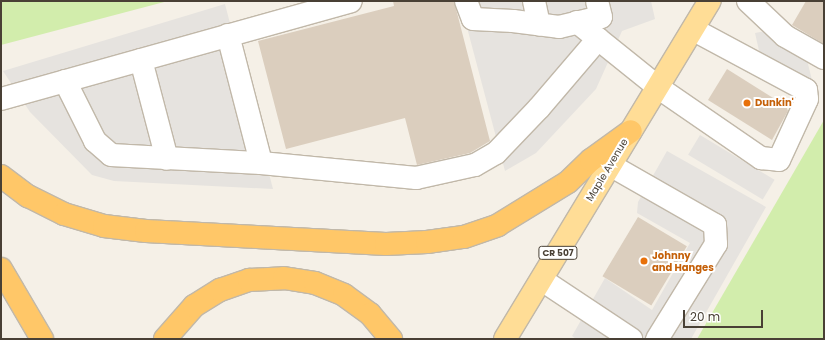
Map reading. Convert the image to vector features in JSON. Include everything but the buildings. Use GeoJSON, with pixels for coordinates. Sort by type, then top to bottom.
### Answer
{"type":"FeatureCollection","features":[{"type":"Feature","properties":{"kind":"highway"},"geometry":{"type":"LineString","coordinates":[[1,176],[28,196],[64,214],[104,226],[146,231],[378,243],[427,242],[464,237],[498,225],[568,182],[591,160],[631,131]]}},
{"type":"Feature","properties":{"kind":"highway"},"geometry":{"type":"LineString","coordinates":[[1,269],[42,339]]}},
{"type":"Feature","properties":{"kind":"highway"},"geometry":{"type":"LineString","coordinates":[[165,339],[194,306],[220,290],[249,280],[284,278],[315,283],[344,295],[370,314],[391,339]]}},
{"type":"Feature","properties":{"kind":"main road","name":"Maple Avenue"},"geometry":{"type":"LineString","coordinates":[[505,339],[610,165],[659,88],[710,1]]}},
{"type":"Feature","properties":{"kind":"lane"},"geometry":{"type":"LineString","coordinates":[[1,99],[351,1]]}},
{"type":"Feature","properties":{"kind":"lane"},"geometry":{"type":"LineString","coordinates":[[466,1],[473,19],[539,24],[558,27],[601,17],[597,1]]}},
{"type":"Feature","properties":{"kind":"lane"},"geometry":{"type":"LineString","coordinates":[[534,1],[539,24]]}},
{"type":"Feature","properties":{"kind":"lane"},"geometry":{"type":"LineString","coordinates":[[748,1],[785,36],[824,58]]}},
{"type":"Feature","properties":{"kind":"lane"},"geometry":{"type":"LineString","coordinates":[[577,22],[659,88],[761,158],[779,160],[807,100],[806,90],[694,30]]}},
{"type":"Feature","properties":{"kind":"lane"},"geometry":{"type":"LineString","coordinates":[[228,35],[261,163]]}},
{"type":"Feature","properties":{"kind":"lane"},"geometry":{"type":"LineString","coordinates":[[65,81],[95,141],[112,155],[261,163],[416,178],[475,165],[496,153],[540,108],[598,39]]}},
{"type":"Feature","properties":{"kind":"lane"},"geometry":{"type":"LineString","coordinates":[[141,60],[167,159]]}},
{"type":"Feature","properties":{"kind":"lane"},"geometry":{"type":"LineString","coordinates":[[610,165],[715,225],[716,244],[657,339]]}},
{"type":"Feature","properties":{"kind":"lane"},"geometry":{"type":"LineString","coordinates":[[542,280],[631,339]]}},
{"type":"Feature","properties":{"kind":"green space"},"geometry":{"type":"Polygon","coordinates":[[[1,1],[168,1],[1,45],[1,1]]]}},
{"type":"Feature","properties":{"kind":"green space"},"geometry":{"type":"Polygon","coordinates":[[[824,120],[824,339],[697,339],[824,120]]]}},
{"type":"Feature","properties":{"kind":"shaded area"},"geometry":{"type":"Polygon","coordinates":[[[460,1],[651,1],[655,19],[622,31],[596,89],[536,153],[505,171],[460,1]]]}},
{"type":"Feature","properties":{"kind":"shaded area"},"geometry":{"type":"Polygon","coordinates":[[[225,4],[273,189],[114,181],[92,175],[30,112],[3,71],[225,4]]]}},
{"type":"Feature","properties":{"kind":"shaded area"},"geometry":{"type":"Polygon","coordinates":[[[765,31],[806,56],[813,84],[760,55],[755,33],[765,31]]]}},
{"type":"Feature","properties":{"kind":"shaded area"},"geometry":{"type":"Polygon","coordinates":[[[700,135],[775,180],[763,200],[688,155],[700,135]]]}},
{"type":"Feature","properties":{"kind":"shaded area"},"geometry":{"type":"Polygon","coordinates":[[[667,151],[766,207],[691,339],[576,339],[572,336],[605,278],[652,310],[690,243],[637,213],[638,202],[667,151]]]}},
{"type":"Feature","properties":{"kind":"place","name":"Dunkin'"},"geometry":{"type":"Point","coordinates":[747,103]}},
{"type":"Feature","properties":{"kind":"place","name":"Johnny and Hanges"},"geometry":{"type":"Point","coordinates":[644,261]}}]}
